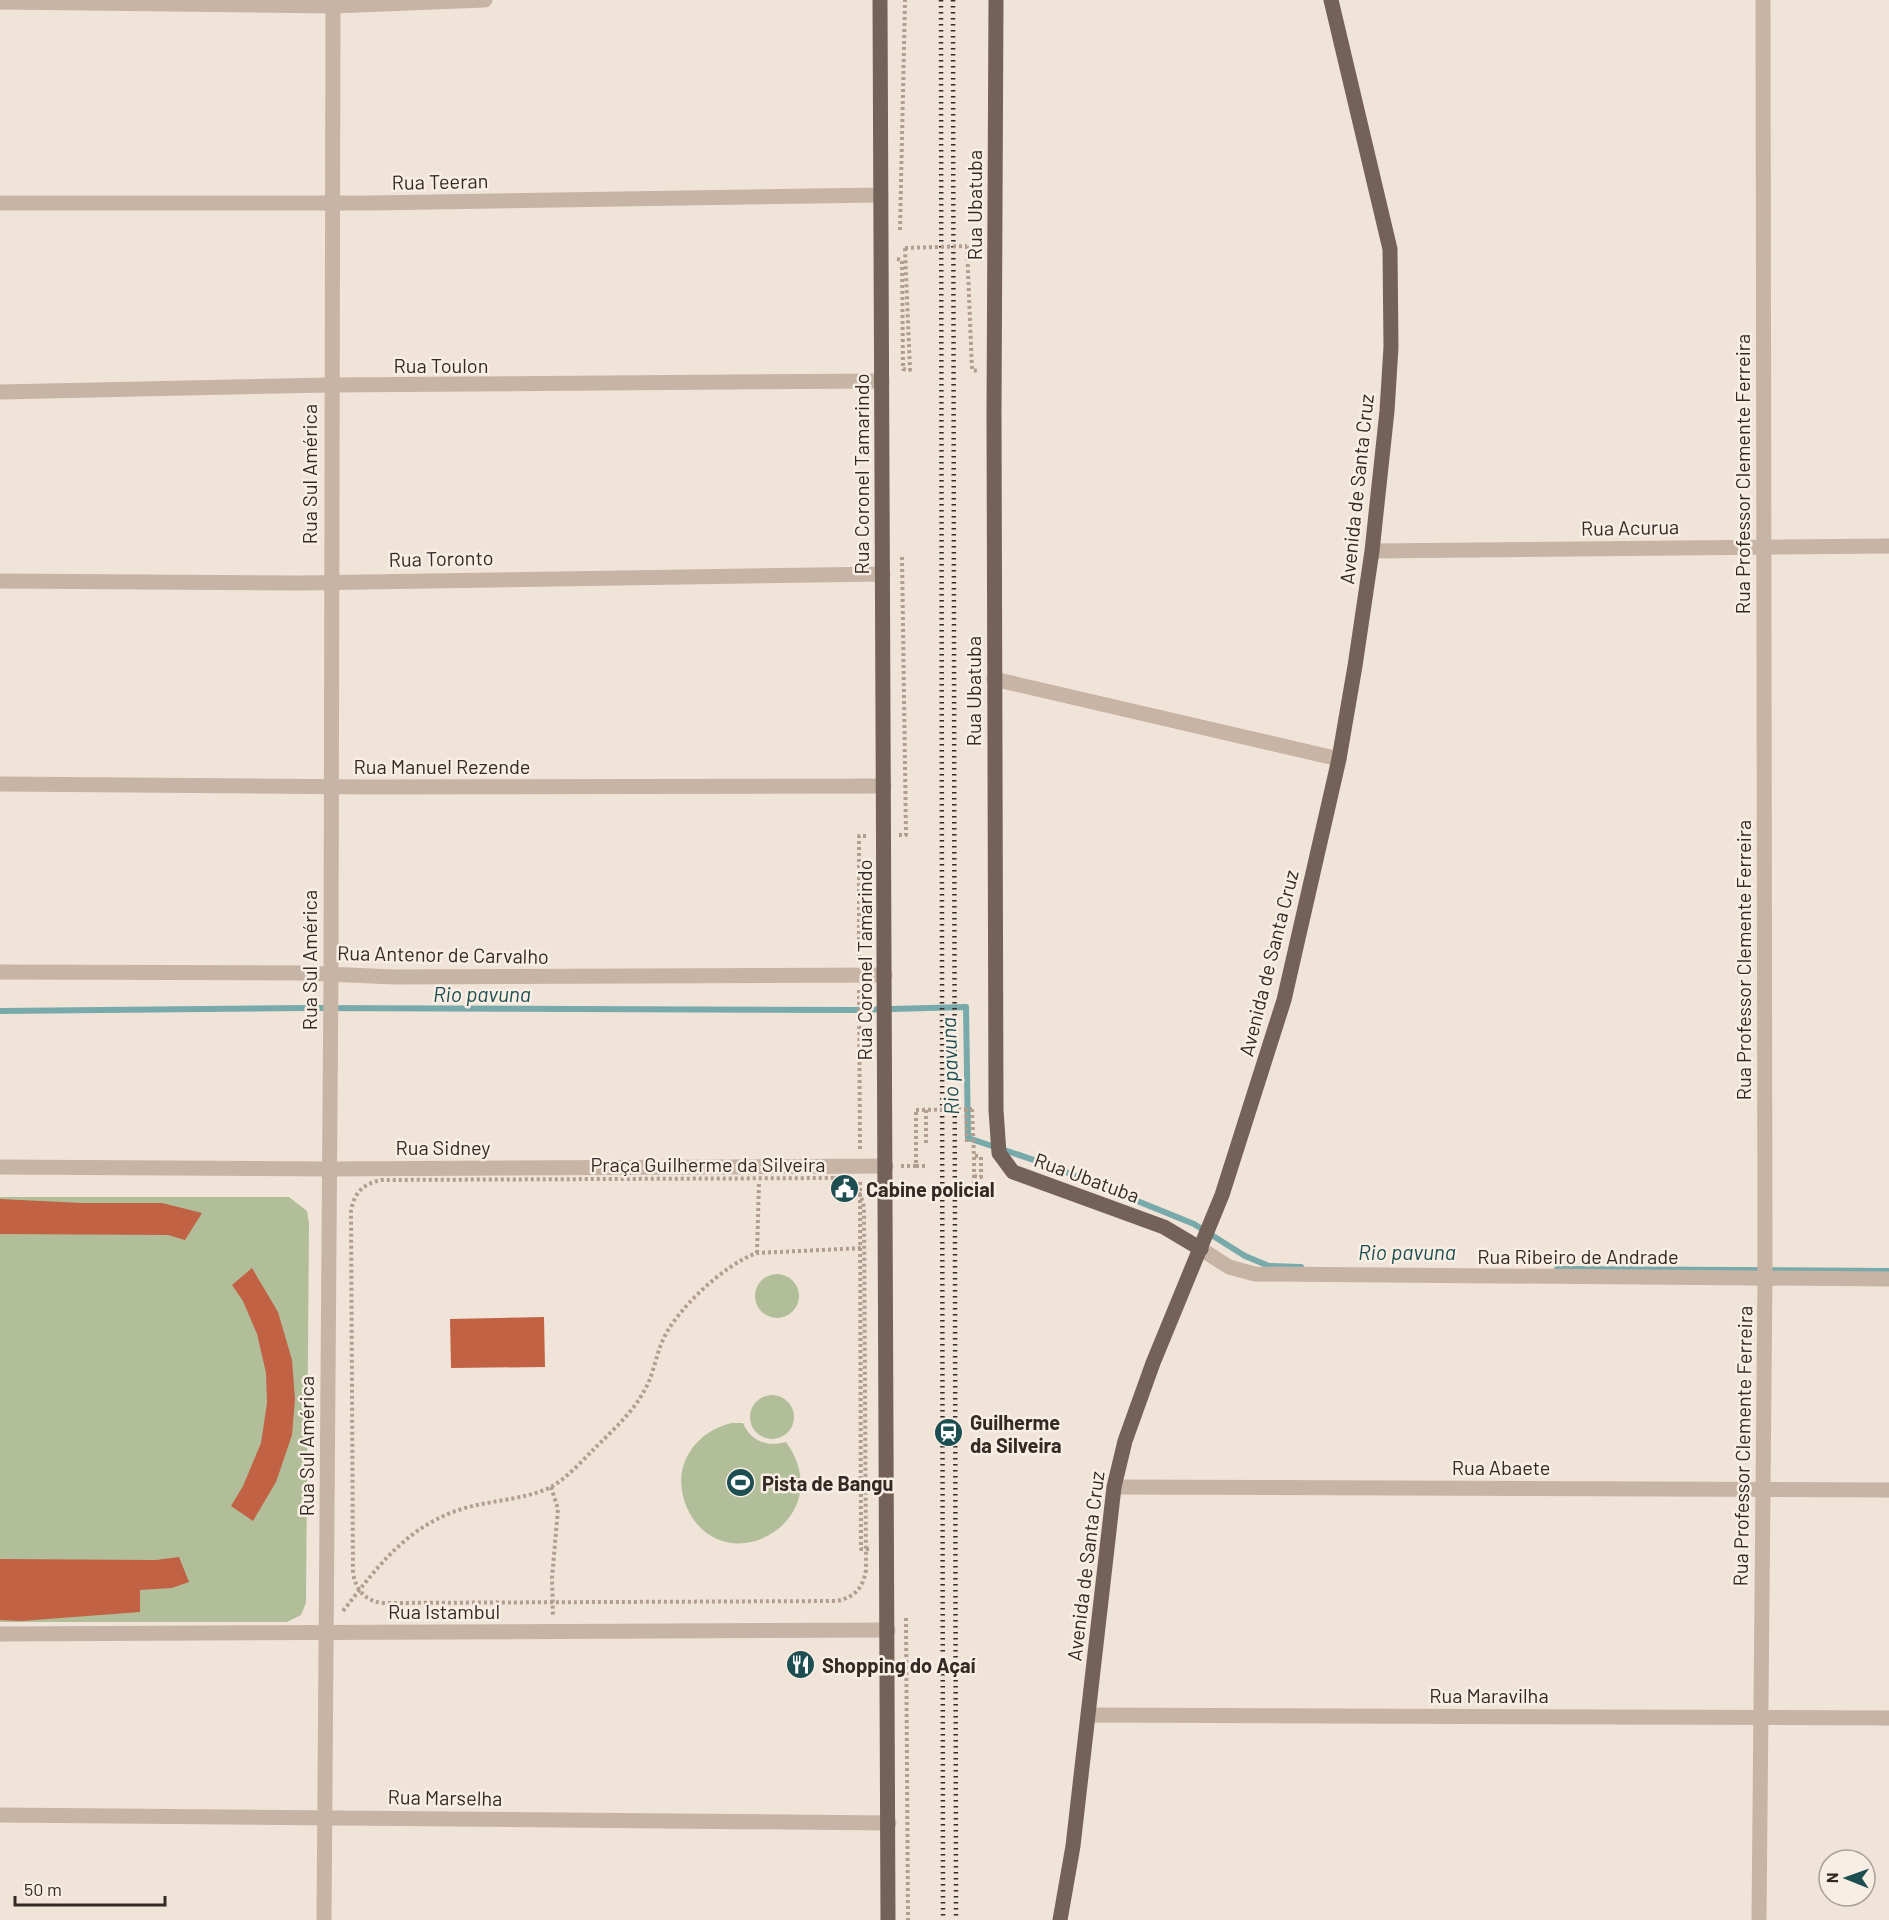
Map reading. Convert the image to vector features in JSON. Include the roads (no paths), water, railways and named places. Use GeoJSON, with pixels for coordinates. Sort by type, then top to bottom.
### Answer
{"type":"FeatureCollection","features":[{"type":"Feature","properties":{"kind":"main road","name":"Rua Coronel Tamarindo"},"geometry":{"type":"LineString","coordinates":[[880,0],[888,1920]]}},
{"type":"Feature","properties":{"kind":"main road","name":"Rua Ubatuba"},"geometry":{"type":"LineString","coordinates":[[996,0],[994,679],[996,1110],[999,1154],[1013,1172],[1164,1227],[1202,1250]]}},
{"type":"Feature","properties":{"kind":"main road","name":"Avenida de Santa Cruz"},"geometry":{"type":"LineString","coordinates":[[1060,1920],[1073,1846],[1114,1487],[1125,1441],[1222,1195],[1284,1000],[1339,759],[1372,551],[1390,358],[1390,249],[1331,0]]}},
{"type":"Feature","properties":{"kind":"street"},"geometry":{"type":"LineString","coordinates":[[0,2],[333,3],[485,0]]}},
{"type":"Feature","properties":{"kind":"street","name":"Rua Professor Clemente Ferreira"},"geometry":{"type":"LineString","coordinates":[[1759,1920],[1765,1272],[1763,0]]}},
{"type":"Feature","properties":{"kind":"street","name":"Rua Sul América"},"geometry":{"type":"LineString","coordinates":[[324,1920],[331,974],[330,385],[333,3]]}},
{"type":"Feature","properties":{"kind":"street","name":"Rua Teeran"},"geometry":{"type":"LineString","coordinates":[[0,203],[331,203],[881,195]]}},
{"type":"Feature","properties":{"kind":"street","name":"Rua Toulon"},"geometry":{"type":"LineString","coordinates":[[0,392],[330,385],[882,381]]}},
{"type":"Feature","properties":{"kind":"street","name":"Rua Acurua"},"geometry":{"type":"LineString","coordinates":[[1372,551],[1889,546]]}},
{"type":"Feature","properties":{"kind":"street","name":"Rua Toronto"},"geometry":{"type":"LineString","coordinates":[[0,581],[301,583],[883,574]]}},
{"type":"Feature","properties":{"kind":"street"},"geometry":{"type":"LineString","coordinates":[[994,679],[1339,759]]}},
{"type":"Feature","properties":{"kind":"street","name":"Rua Manuel Rezende"},"geometry":{"type":"LineString","coordinates":[[0,784],[330,787],[884,786]]}},
{"type":"Feature","properties":{"kind":"street","name":"Rua Antenor de Carvalho"},"geometry":{"type":"LineString","coordinates":[[0,972],[331,974],[394,977],[885,975]]}},
{"type":"Feature","properties":{"kind":"street","name":"Rua Sidney"},"geometry":{"type":"LineString","coordinates":[[0,1167],[759,1172],[886,1166]]}},
{"type":"Feature","properties":{"kind":"street","name":"Rua Ribeiro de Andrade"},"geometry":{"type":"LineString","coordinates":[[1202,1250],[1229,1267],[1255,1275],[1765,1272],[1889,1280]]}},
{"type":"Feature","properties":{"kind":"street","name":"Rua Abaete"},"geometry":{"type":"LineString","coordinates":[[1114,1487],[1889,1490]]}},
{"type":"Feature","properties":{"kind":"street","name":"Rua Istambul"},"geometry":{"type":"LineString","coordinates":[[0,1634],[888,1630]]}},
{"type":"Feature","properties":{"kind":"street","name":"Rua Maravilha"},"geometry":{"type":"LineString","coordinates":[[1089,1715],[1889,1718]]}},
{"type":"Feature","properties":{"kind":"street","name":"Rua Marselha"},"geometry":{"type":"LineString","coordinates":[[0,1815],[889,1823]]}},
{"type":"Feature","properties":{"kind":"waterway","name":"Rio pavuna"},"geometry":{"type":"LineString","coordinates":[[0,1011],[306,1008],[855,1010],[966,1007],[968,1138],[1046,1164],[1194,1224],[1245,1256],[1269,1266],[1301,1267]]}},
{"type":"Feature","properties":{"kind":"waterway","name":"Rio pavuna"},"geometry":{"type":"LineString","coordinates":[[1557,1269],[1889,1271]]}},
{"type":"Feature","properties":{"kind":"railway"},"geometry":{"type":"LineString","coordinates":[[941,0],[943,1920]]}},
{"type":"Feature","properties":{"kind":"railway"},"geometry":{"type":"LineString","coordinates":[[953,0],[956,1920]]}},
{"type":"Feature","properties":{"kind":"place","name":"Cabine policial"},"geometry":{"type":"Point","coordinates":[845,1189]}},
{"type":"Feature","properties":{"kind":"place","name":"Guilherme da Silveira"},"geometry":{"type":"Point","coordinates":[949,1433]}},
{"type":"Feature","properties":{"kind":"place","name":"Pista de Bangu"},"geometry":{"type":"Point","coordinates":[741,1483]}},
{"type":"Feature","properties":{"kind":"place","name":"Shopping do Açaí"},"geometry":{"type":"Point","coordinates":[801,1665]}}]}
